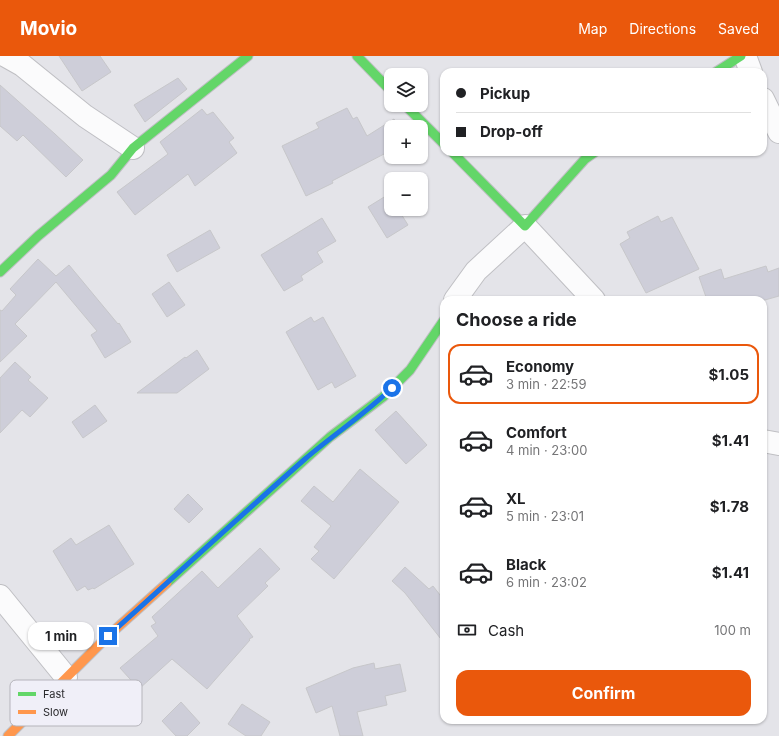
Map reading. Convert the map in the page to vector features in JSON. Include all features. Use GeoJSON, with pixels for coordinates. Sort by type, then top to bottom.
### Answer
{"type":"FeatureCollection","features":[{"type":"Feature","properties":{"kind":"street"},"geometry":{"type":"LineString","coordinates":[[6,56],[22,65],[85,116],[133,148]]}},
{"type":"Feature","properties":{"kind":"street"},"geometry":{"type":"LineString","coordinates":[[0,272],[44,231],[111,175],[133,148],[248,56]]}},
{"type":"Feature","properties":{"kind":"street"},"geometry":{"type":"LineString","coordinates":[[356,56],[384,84]]}},
{"type":"Feature","properties":{"kind":"street"},"geometry":{"type":"LineString","coordinates":[[722,68],[741,56]]}},
{"type":"Feature","properties":{"kind":"street"},"geometry":{"type":"LineString","coordinates":[[745,56],[750,68]]}},
{"type":"Feature","properties":{"kind":"street"},"geometry":{"type":"LineString","coordinates":[[767,107],[779,132]]}},
{"type":"Feature","properties":{"kind":"street"},"geometry":{"type":"LineString","coordinates":[[412,112],[440,140]]}},
{"type":"Feature","properties":{"kind":"street"},"geometry":{"type":"LineString","coordinates":[[456,156],[525,226],[590,296]]}},
{"type":"Feature","properties":{"kind":"street"},"geometry":{"type":"LineString","coordinates":[[458,296],[476,271],[525,226],[589,156]]}},
{"type":"Feature","properties":{"kind":"street"},"geometry":{"type":"LineString","coordinates":[[63,680],[108,636],[330,437],[383,397],[410,370],[440,326]]}},
{"type":"Feature","properties":{"kind":"street"},"geometry":{"type":"LineString","coordinates":[[767,442],[779,444]]}},
{"type":"Feature","properties":{"kind":"street"},"geometry":{"type":"LineString","coordinates":[[0,596],[66,677]]}},
{"type":"Feature","properties":{"kind":"street"},"geometry":{"type":"LineString","coordinates":[[8,736],[18,726]]}},
{"type":"Feature","properties":{"kind":"building"},"geometry":{"type":"Polygon","coordinates":[[[59,56],[100,56],[111,72],[82,91],[59,56]]]}},
{"type":"Feature","properties":{"kind":"building"},"geometry":{"type":"Polygon","coordinates":[[[178,78],[187,89],[145,122],[134,105],[178,78]]]}},
{"type":"Feature","properties":{"kind":"building"},"geometry":{"type":"Polygon","coordinates":[[[0,85],[83,160],[66,177],[23,135],[17,141],[0,126],[0,85]]]}},
{"type":"Feature","properties":{"kind":"building"},"geometry":{"type":"Polygon","coordinates":[[[347,108],[353,119],[357,117],[367,136],[384,125],[384,154],[332,181],[333,183],[306,196],[282,146],[319,128],[316,123],[347,108]]]}},
{"type":"Feature","properties":{"kind":"building"},"geometry":{"type":"Polygon","coordinates":[[[202,109],[207,115],[213,112],[234,138],[229,142],[237,153],[195,186],[188,174],[135,215],[117,192],[168,154],[160,142],[202,109]]]}},
{"type":"Feature","properties":{"kind":"building"},"geometry":{"type":"Polygon","coordinates":[[[384,197],[384,216],[402,216],[408,225],[387,238],[368,207],[384,197]]]}},
{"type":"Feature","properties":{"kind":"building"},"geometry":{"type":"Polygon","coordinates":[[[658,216],[661,222],[672,217],[699,269],[646,293],[620,244],[630,238],[627,232],[658,216]]]}},
{"type":"Feature","properties":{"kind":"building"},"geometry":{"type":"Polygon","coordinates":[[[322,218],[336,241],[317,252],[323,262],[301,276],[303,280],[284,291],[261,255],[322,218]]]}},
{"type":"Feature","properties":{"kind":"building"},"geometry":{"type":"Polygon","coordinates":[[[210,230],[220,248],[177,272],[167,255],[210,230]]]}},
{"type":"Feature","properties":{"kind":"building"},"geometry":{"type":"Polygon","coordinates":[[[38,259],[56,276],[69,265],[118,324],[119,323],[131,342],[105,358],[91,335],[97,331],[56,282],[15,324],[27,336],[0,362],[0,310],[2,311],[16,295],[10,289],[38,259]]]}},
{"type":"Feature","properties":{"kind":"building"},"geometry":{"type":"Polygon","coordinates":[[[766,266],[768,272],[779,268],[779,296],[767,299],[767,296],[706,296],[699,277],[721,269],[724,279],[766,266]]]}},
{"type":"Feature","properties":{"kind":"building"},"geometry":{"type":"Polygon","coordinates":[[[169,282],[185,305],[167,317],[152,294],[169,282]]]}},
{"type":"Feature","properties":{"kind":"building"},"geometry":{"type":"Polygon","coordinates":[[[311,317],[314,322],[323,317],[356,376],[335,388],[332,382],[318,390],[286,332],[311,317]]]}},
{"type":"Feature","properties":{"kind":"building"},"geometry":{"type":"Polygon","coordinates":[[[197,350],[209,369],[177,393],[137,393],[185,357],[186,358],[197,350]]]}},
{"type":"Feature","properties":{"kind":"building"},"geometry":{"type":"Polygon","coordinates":[[[15,362],[31,377],[28,380],[48,398],[30,417],[22,410],[0,433],[0,378],[15,362]]]}},
{"type":"Feature","properties":{"kind":"building"},"geometry":{"type":"Polygon","coordinates":[[[95,405],[107,421],[83,438],[72,422],[95,405]]]}},
{"type":"Feature","properties":{"kind":"building"},"geometry":{"type":"Polygon","coordinates":[[[396,411],[427,445],[406,464],[375,430],[396,411]]]}},
{"type":"Feature","properties":{"kind":"building"},"geometry":{"type":"Polygon","coordinates":[[[360,469],[399,502],[334,579],[311,559],[319,551],[314,547],[331,526],[301,501],[314,486],[333,502],[360,469]]]}},
{"type":"Feature","properties":{"kind":"building"},"geometry":{"type":"Polygon","coordinates":[[[188,494],[203,509],[189,523],[174,509],[188,494]]]}},
{"type":"Feature","properties":{"kind":"building"},"geometry":{"type":"Polygon","coordinates":[[[109,525],[134,564],[94,589],[88,590],[85,586],[77,591],[53,551],[71,538],[76,545],[109,525]]]}},
{"type":"Feature","properties":{"kind":"building"},"geometry":{"type":"Polygon","coordinates":[[[260,548],[280,569],[265,583],[268,586],[237,616],[253,637],[249,639],[250,640],[207,689],[172,659],[142,686],[142,680],[131,680],[120,668],[158,636],[151,626],[156,623],[152,617],[202,571],[218,588],[260,548]]]}},
{"type":"Feature","properties":{"kind":"building"},"geometry":{"type":"Polygon","coordinates":[[[405,567],[429,589],[433,586],[440,595],[440,638],[405,593],[392,581],[405,567]]]}},
{"type":"Feature","properties":{"kind":"building"},"geometry":{"type":"Polygon","coordinates":[[[374,663],[375,669],[400,664],[406,691],[385,696],[387,705],[357,712],[363,736],[340,736],[332,706],[316,713],[306,688],[353,668],[374,663]]]}},
{"type":"Feature","properties":{"kind":"building"},"geometry":{"type":"Polygon","coordinates":[[[181,702],[200,723],[187,736],[176,736],[162,721],[181,702]]]}},
{"type":"Feature","properties":{"kind":"building"},"geometry":{"type":"Polygon","coordinates":[[[242,704],[270,722],[261,736],[246,736],[228,724],[242,704]]]}},
{"type":"Feature","properties":{"kind":"traffic: fast"},"geometry":{"type":"LineString","coordinates":[[0,272],[38,236],[111,175],[133,148],[248,56]]}},
{"type":"Feature","properties":{"kind":"traffic: fast"},"geometry":{"type":"LineString","coordinates":[[357,56],[384,84]]}},
{"type":"Feature","properties":{"kind":"traffic: fast"},"geometry":{"type":"LineString","coordinates":[[722,68],[741,56]]}},
{"type":"Feature","properties":{"kind":"traffic: fast"},"geometry":{"type":"LineString","coordinates":[[412,112],[440,140]]}},
{"type":"Feature","properties":{"kind":"traffic: fast"},"geometry":{"type":"LineString","coordinates":[[456,156],[525,226],[589,156]]}},
{"type":"Feature","properties":{"kind":"traffic: fast"},"geometry":{"type":"LineString","coordinates":[[167,583],[330,437],[383,397],[410,370],[440,326]]}},
{"type":"Feature","properties":{"kind":"traffic: slow"},"geometry":{"type":"LineString","coordinates":[[64,680],[108,636],[167,583]]}},
{"type":"Feature","properties":{"kind":"traffic: slow"},"geometry":{"type":"LineString","coordinates":[[8,736],[18,726]]}},
{"type":"Feature","properties":{"kind":"route"},"geometry":{"type":"LineString","coordinates":[[108,636],[330,437],[383,397],[392,388]]}}]}
